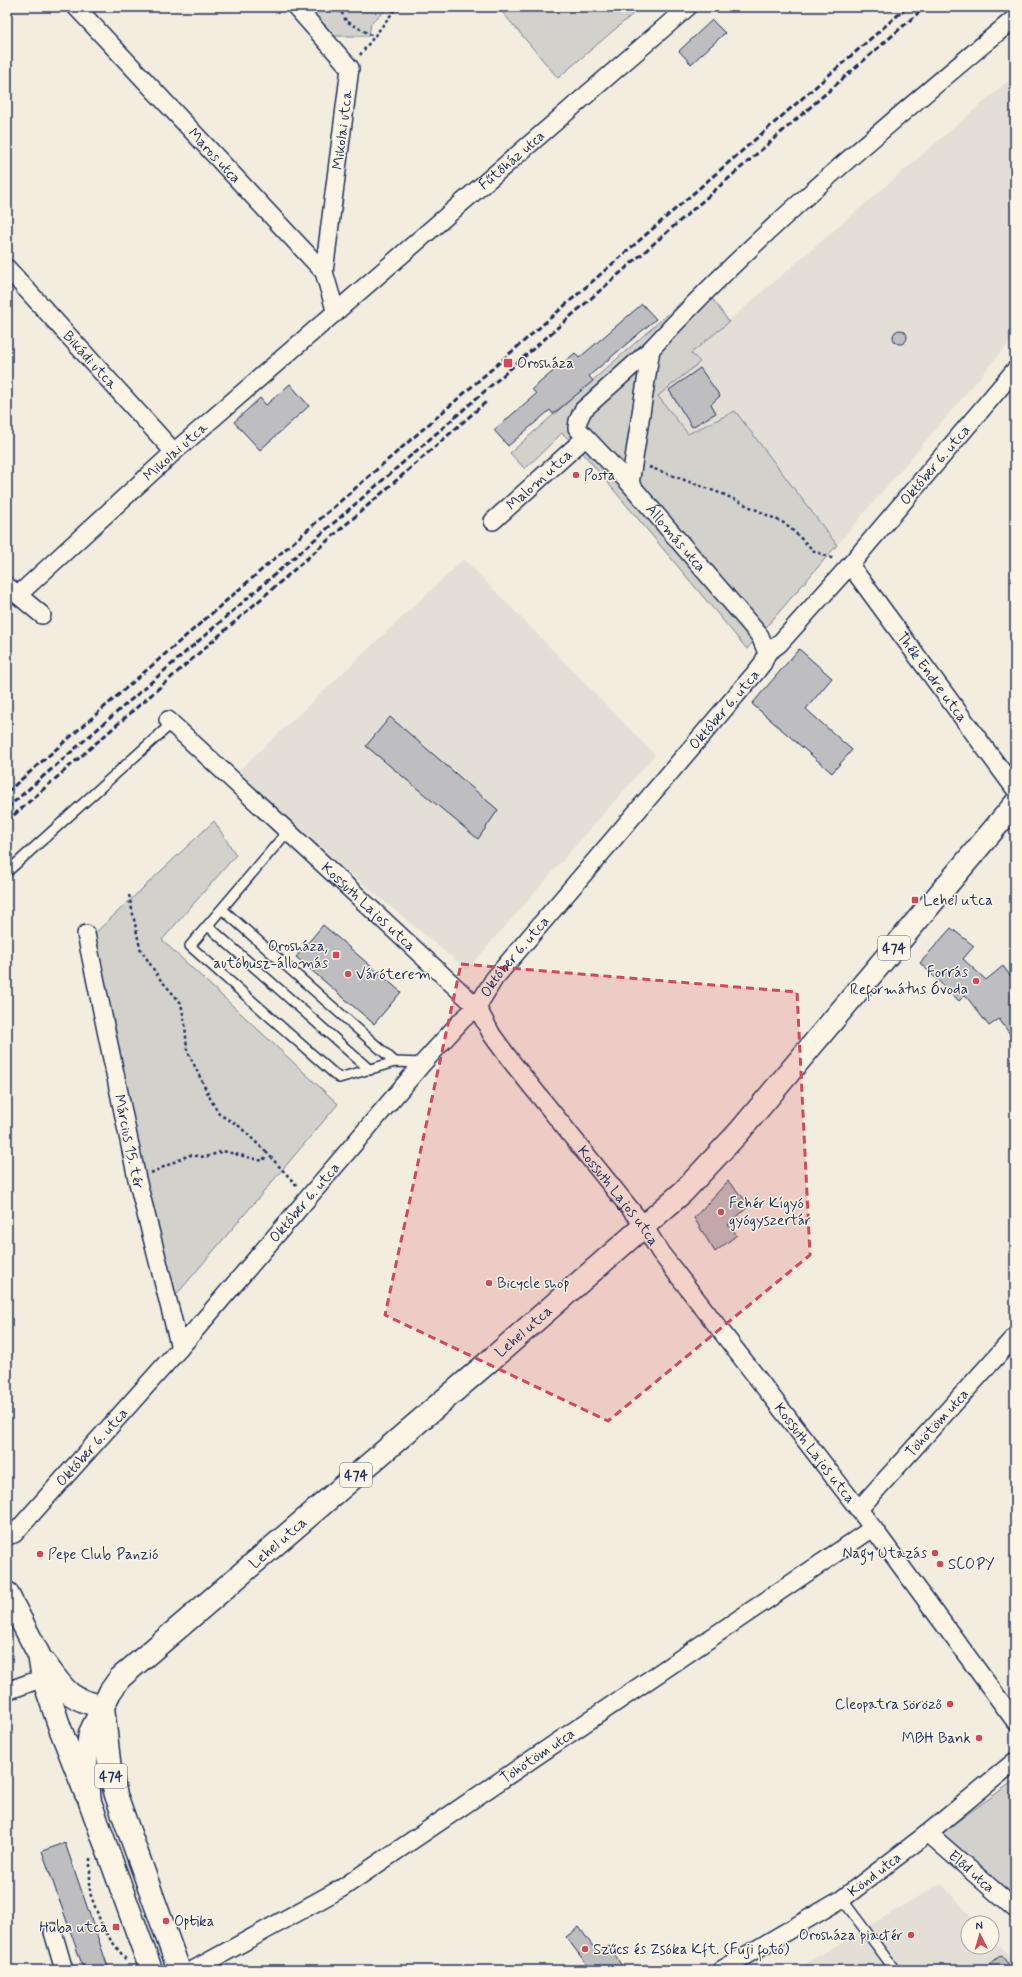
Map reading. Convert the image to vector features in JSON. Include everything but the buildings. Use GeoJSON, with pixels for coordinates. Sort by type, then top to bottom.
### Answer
{"type":"FeatureCollection","features":[{"type":"Feature","properties":{"kind":"main road","name":"Lehel utca"},"geometry":{"type":"LineString","coordinates":[[103,1706],[110,1692],[120,1678],[486,1364],[683,1192],[739,1132],[1015,804]]}},
{"type":"Feature","properties":{"kind":"main road"},"geometry":{"type":"LineString","coordinates":[[7,1593],[38,1655],[70,1695],[88,1703],[103,1706]]}},
{"type":"Feature","properties":{"kind":"main road"},"geometry":{"type":"LineString","coordinates":[[38,1655],[43,1678],[60,1728],[90,1802]]}},
{"type":"Feature","properties":{"kind":"main road","name":"474"},"geometry":{"type":"LineString","coordinates":[[103,1706],[90,1733],[88,1746],[86,1762],[90,1802],[151,1970]]}},
{"type":"Feature","properties":{"kind":"main road","name":"474"},"geometry":{"type":"LineString","coordinates":[[103,1706],[110,1770],[116,1795],[179,1970]]}},
{"type":"Feature","properties":{"kind":"street","name":"Maros utca"},"geometry":{"type":"LineString","coordinates":[[76,7],[324,272],[336,313]]}},
{"type":"Feature","properties":{"kind":"street"},"geometry":{"type":"LineString","coordinates":[[296,7],[350,68]]}},
{"type":"Feature","properties":{"kind":"street","name":"Fűtőház utca"},"geometry":{"type":"LineString","coordinates":[[336,313],[688,7]]}},
{"type":"Feature","properties":{"kind":"street"},"geometry":{"type":"LineString","coordinates":[[581,433],[578,421],[583,410],[651,349],[692,304],[758,241],[876,134],[1015,18]]}},
{"type":"Feature","properties":{"kind":"street","name":"Mikolai utca"},"geometry":{"type":"LineString","coordinates":[[324,272],[350,68]]}},
{"type":"Feature","properties":{"kind":"street","name":"Bikádi utca"},"geometry":{"type":"LineString","coordinates":[[7,268],[174,452]]}},
{"type":"Feature","properties":{"kind":"street","name":"Mikolai utca"},"geometry":{"type":"LineString","coordinates":[[12,590],[336,313]]}},
{"type":"Feature","properties":{"kind":"street"},"geometry":{"type":"LineString","coordinates":[[630,484],[651,349]]}},
{"type":"Feature","properties":{"kind":"street","name":"Október 6. utca"},"geometry":{"type":"LineString","coordinates":[[7,1536],[14,1534],[180,1348],[423,1063],[462,1020],[477,1007],[494,979],[752,678],[763,663],[767,653],[779,644],[850,565],[1015,370]]}},
{"type":"Feature","properties":{"kind":"street","name":"Állomás utca"},"geometry":{"type":"LineString","coordinates":[[581,433],[630,484],[754,628],[762,640],[767,653]]}},
{"type":"Feature","properties":{"kind":"street","name":"Malom utca"},"geometry":{"type":"LineString","coordinates":[[493,522],[581,433]]}},
{"type":"Feature","properties":{"kind":"street","name":"Thék Endre utca"},"geometry":{"type":"LineString","coordinates":[[850,565],[1015,789]]}},
{"type":"Feature","properties":{"kind":"street"},"geometry":{"type":"LineString","coordinates":[[12,590],[42,615]]}},
{"type":"Feature","properties":{"kind":"street","name":"Kossuth Lajos utca"},"geometry":{"type":"LineString","coordinates":[[170,722],[477,1007],[492,1034],[511,1060],[644,1226],[660,1252],[859,1509],[1015,1721]]}},
{"type":"Feature","properties":{"kind":"street","name":"Március 15. tér"},"geometry":{"type":"LineString","coordinates":[[86,934],[137,1179],[180,1348]]}},
{"type":"Feature","properties":{"kind":"street","name":"Töhötöm utca"},"geometry":{"type":"LineString","coordinates":[[859,1509],[1015,1336]]}},
{"type":"Feature","properties":{"kind":"street","name":"Töhötöm utca"},"geometry":{"type":"LineString","coordinates":[[193,1970],[342,1888],[873,1528]]}},
{"type":"Feature","properties":{"kind":"street"},"geometry":{"type":"LineString","coordinates":[[7,1691],[43,1678]]}},
{"type":"Feature","properties":{"kind":"street","name":"Könd utca"},"geometry":{"type":"LineString","coordinates":[[725,1969],[842,1898],[928,1833],[1015,1761]]}},
{"type":"Feature","properties":{"kind":"street","name":"Előd utca"},"geometry":{"type":"LineString","coordinates":[[928,1833],[1015,1909]]}},
{"type":"Feature","properties":{"kind":"street"},"geometry":{"type":"LineString","coordinates":[[52,1932],[64,1970]]}},
{"type":"Feature","properties":{"kind":"lane"},"geometry":{"type":"LineString","coordinates":[[7,872],[170,722]]}},
{"type":"Feature","properties":{"kind":"lane"},"geometry":{"type":"LineString","coordinates":[[288,831],[190,946],[339,1078],[395,1062],[423,1063]]}},
{"type":"Feature","properties":{"kind":"lane"},"geometry":{"type":"LineString","coordinates":[[222,909],[395,1062]]}},
{"type":"Feature","properties":{"kind":"lane"},"geometry":{"type":"LineString","coordinates":[[208,926],[370,1070]]}},
{"type":"Feature","properties":{"kind":"lane"},"geometry":{"type":"LineString","coordinates":[[842,1898],[895,1970]]}},
{"type":"Feature","properties":{"kind":"path"},"geometry":{"type":"LineString","coordinates":[[339,7],[346,21],[374,36]]}},
{"type":"Feature","properties":{"kind":"path"},"geometry":{"type":"LineString","coordinates":[[350,68],[397,7]]}},
{"type":"Feature","properties":{"kind":"path"},"geometry":{"type":"LineString","coordinates":[[634,462],[725,495],[786,524],[814,551],[850,565]]}},
{"type":"Feature","properties":{"kind":"path"},"geometry":{"type":"LineString","coordinates":[[129,895],[140,948],[159,978],[181,1003],[185,1024],[187,1050],[219,1114],[239,1126],[267,1153],[308,1197]]}},
{"type":"Feature","properties":{"kind":"path"},"geometry":{"type":"LineString","coordinates":[[137,1179],[189,1155],[206,1157],[223,1151],[263,1161],[267,1153]]}},
{"type":"Feature","properties":{"kind":"path"},"geometry":{"type":"LineString","coordinates":[[90,1856],[90,1892],[104,1931],[129,1964]]}},
{"type":"Feature","properties":{"kind":"highlighted area"},"geometry":{"type":"Polygon","coordinates":[[[461,964],[797,992],[810,1255],[608,1421],[385,1315],[461,964]]]}},
{"type":"Feature","properties":{"kind":"shaded area"},"geometry":{"type":"Polygon","coordinates":[[[284,7],[389,7],[371,23],[369,36],[309,36],[284,7]]]}},
{"type":"Feature","properties":{"kind":"shaded area"},"geometry":{"type":"Polygon","coordinates":[[[498,7],[641,7],[558,78],[498,7]]]}},
{"type":"Feature","properties":{"kind":"shaded area"},"geometry":{"type":"Polygon","coordinates":[[[1015,75],[1015,336],[837,545],[735,411],[688,434],[657,396],[699,362],[691,353],[1015,75]]]}},
{"type":"Feature","properties":{"kind":"shaded area"},"geometry":{"type":"Polygon","coordinates":[[[702,284],[729,322],[691,353],[700,362],[658,396],[688,434],[735,411],[837,545],[747,649],[582,452],[562,433],[525,469],[510,453],[702,284]]]}},
{"type":"Feature","properties":{"kind":"shaded area"},"geometry":{"type":"Polygon","coordinates":[[[464,559],[655,755],[467,970],[233,776],[464,559]]]}},
{"type":"Feature","properties":{"kind":"shaded area"},"geometry":{"type":"Polygon","coordinates":[[[214,821],[236,855],[162,940],[338,1104],[166,1307],[92,936],[214,821]]]}},
{"type":"Feature","properties":{"kind":"shaded area"},"geometry":{"type":"Polygon","coordinates":[[[1015,1780],[1015,1909],[934,1838],[1015,1780]]]}},
{"type":"Feature","properties":{"kind":"shaded area","name":"Orosháza piactér"},"geometry":{"type":"Polygon","coordinates":[[[941,1883],[970,1915],[960,1915],[960,1955],[1000,1955],[1000,1947],[1015,1961],[1015,1970],[795,1970],[941,1883]]]}},
{"type":"Feature","properties":{"kind":"railway"},"geometry":{"type":"LineString","coordinates":[[7,792],[907,7]]}},
{"type":"Feature","properties":{"kind":"railway"},"geometry":{"type":"LineString","coordinates":[[7,808],[925,7]]}},
{"type":"Feature","properties":{"kind":"railway"},"geometry":{"type":"LineString","coordinates":[[7,821],[486,402]]}},
{"type":"Feature","properties":{"kind":"place","name":"Orosháza"},"geometry":{"type":"Point","coordinates":[508,363]}},
{"type":"Feature","properties":{"kind":"place","name":"Posta"},"geometry":{"type":"Point","coordinates":[576,475]}},
{"type":"Feature","properties":{"kind":"place","name":"Lehel utca"},"geometry":{"type":"Point","coordinates":[915,900]}},
{"type":"Feature","properties":{"kind":"place","name":"Orosháza, autóbusz-állomás"},"geometry":{"type":"Point","coordinates":[336,955]}},
{"type":"Feature","properties":{"kind":"place","name":"Váróterem"},"geometry":{"type":"Point","coordinates":[348,974]}},
{"type":"Feature","properties":{"kind":"place","name":"Forrás Református Óvoda"},"geometry":{"type":"Point","coordinates":[976,981]}},
{"type":"Feature","properties":{"kind":"place","name":"Fehér Kígyó gyógyszertár"},"geometry":{"type":"Point","coordinates":[721,1212]}},
{"type":"Feature","properties":{"kind":"place","name":"Bicycle shop"},"geometry":{"type":"Point","coordinates":[489,1283]}},
{"type":"Feature","properties":{"kind":"place","name":"Nagy Utazás"},"geometry":{"type":"Point","coordinates":[935,1553]}},
{"type":"Feature","properties":{"kind":"place","name":"Pepe Club Panzió"},"geometry":{"type":"Point","coordinates":[40,1554]}},
{"type":"Feature","properties":{"kind":"place","name":"SCOPY"},"geometry":{"type":"Point","coordinates":[940,1564]}},
{"type":"Feature","properties":{"kind":"place","name":"Cleopatra söröző"},"geometry":{"type":"Point","coordinates":[950,1704]}},
{"type":"Feature","properties":{"kind":"place","name":"MBH Bank"},"geometry":{"type":"Point","coordinates":[979,1738]}},
{"type":"Feature","properties":{"kind":"place","name":"Optika"},"geometry":{"type":"Point","coordinates":[166,1921]}},
{"type":"Feature","properties":{"kind":"place","name":"Huba utca"},"geometry":{"type":"Point","coordinates":[116,1927]}},
{"type":"Feature","properties":{"kind":"place","name":"Orosháza piactér"},"geometry":{"type":"Point","coordinates":[911,1935]}},
{"type":"Feature","properties":{"kind":"place","name":"Szűcs és Zsóka Kft. (Fuji fotó)"},"geometry":{"type":"Point","coordinates":[585,1949]}}]}
